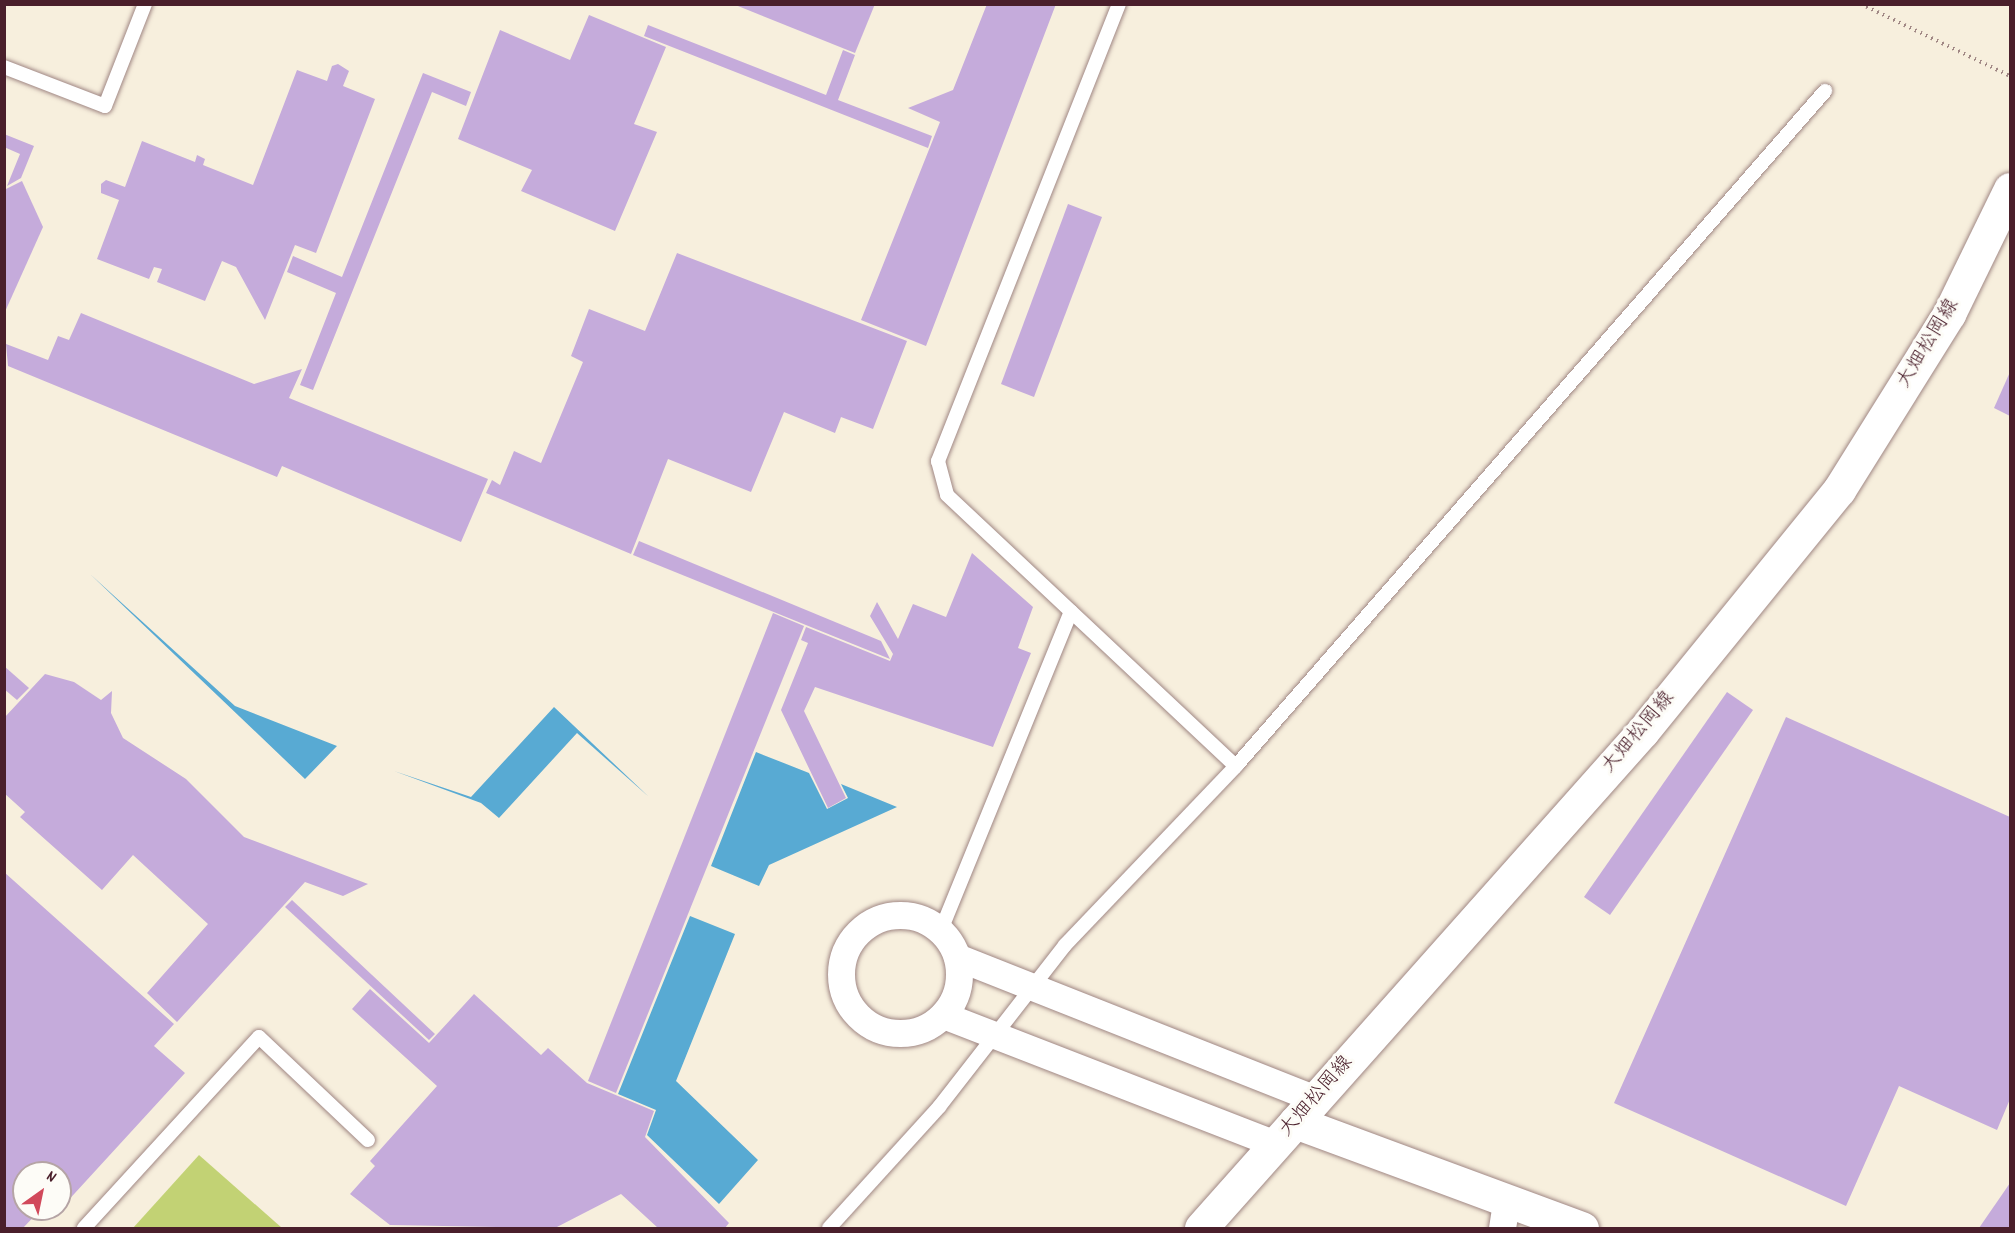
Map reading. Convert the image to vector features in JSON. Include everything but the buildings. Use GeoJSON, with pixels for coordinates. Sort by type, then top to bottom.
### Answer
{"type":"FeatureCollection","features":[{"type":"Feature","properties":{"kind":"main road","name":"大畑松岡線"},"geometry":{"type":"LineString","coordinates":[[1201,1228],[1643,731],[1839,490],[1949,314],[2010,189]]}},
{"type":"Feature","properties":{"kind":"main road"},"geometry":{"type":"LineString","coordinates":[[1295,1122],[1505,1213],[1582,1228]]}},
{"type":"Feature","properties":{"kind":"street"},"geometry":{"type":"LineString","coordinates":[[915,916],[941,930],[957,957],[960,978],[943,1015],[906,1033],[881,1030],[863,1020],[847,999],[841,979],[846,949],[874,921],[915,916]]}},
{"type":"Feature","properties":{"kind":"street"},"geometry":{"type":"LineString","coordinates":[[957,957],[1032,987],[1295,1122]]}},
{"type":"Feature","properties":{"kind":"street"},"geometry":{"type":"LineString","coordinates":[[943,1015],[995,1034],[1295,1122]]}},
{"type":"Feature","properties":{"kind":"lane"},"geometry":{"type":"LineString","coordinates":[[4,67],[105,106],[145,4]]}},
{"type":"Feature","properties":{"kind":"lane"},"geometry":{"type":"LineString","coordinates":[[1119,4],[938,461],[946,495],[1236,766]]}},
{"type":"Feature","properties":{"kind":"lane"},"geometry":{"type":"LineString","coordinates":[[829,1228],[939,1107],[1065,945],[1236,766],[1825,91]]}},
{"type":"Feature","properties":{"kind":"lane"},"geometry":{"type":"LineString","coordinates":[[941,930],[1071,611]]}},
{"type":"Feature","properties":{"kind":"lane"},"geometry":{"type":"LineString","coordinates":[[84,1228],[259,1037],[368,1140]]}},
{"type":"Feature","properties":{"kind":"path"},"geometry":{"type":"LineString","coordinates":[[1861,4],[2010,75]]}},
{"type":"Feature","properties":{"kind":"green space"},"geometry":{"type":"Polygon","coordinates":[[[199,1155],[282,1228],[133,1228],[199,1155]]]}},
{"type":"Feature","properties":{"kind":"water"},"geometry":{"type":"Polygon","coordinates":[[[90,574],[235,706],[337,746],[305,779],[90,574]]]}},
{"type":"Feature","properties":{"kind":"water"},"geometry":{"type":"Polygon","coordinates":[[[554,707],[649,797],[577,733],[499,818],[481,803],[394,771],[471,797],[554,707]]]}},
{"type":"Feature","properties":{"kind":"water"},"geometry":{"type":"Polygon","coordinates":[[[756,752],[809,773],[827,809],[848,798],[841,784],[897,807],[769,865],[759,886],[711,866],[756,752]]]}},
{"type":"Feature","properties":{"kind":"water"},"geometry":{"type":"Polygon","coordinates":[[[690,916],[735,934],[676,1081],[758,1160],[719,1204],[647,1135],[656,1110],[618,1094],[690,916]]]}}]}
